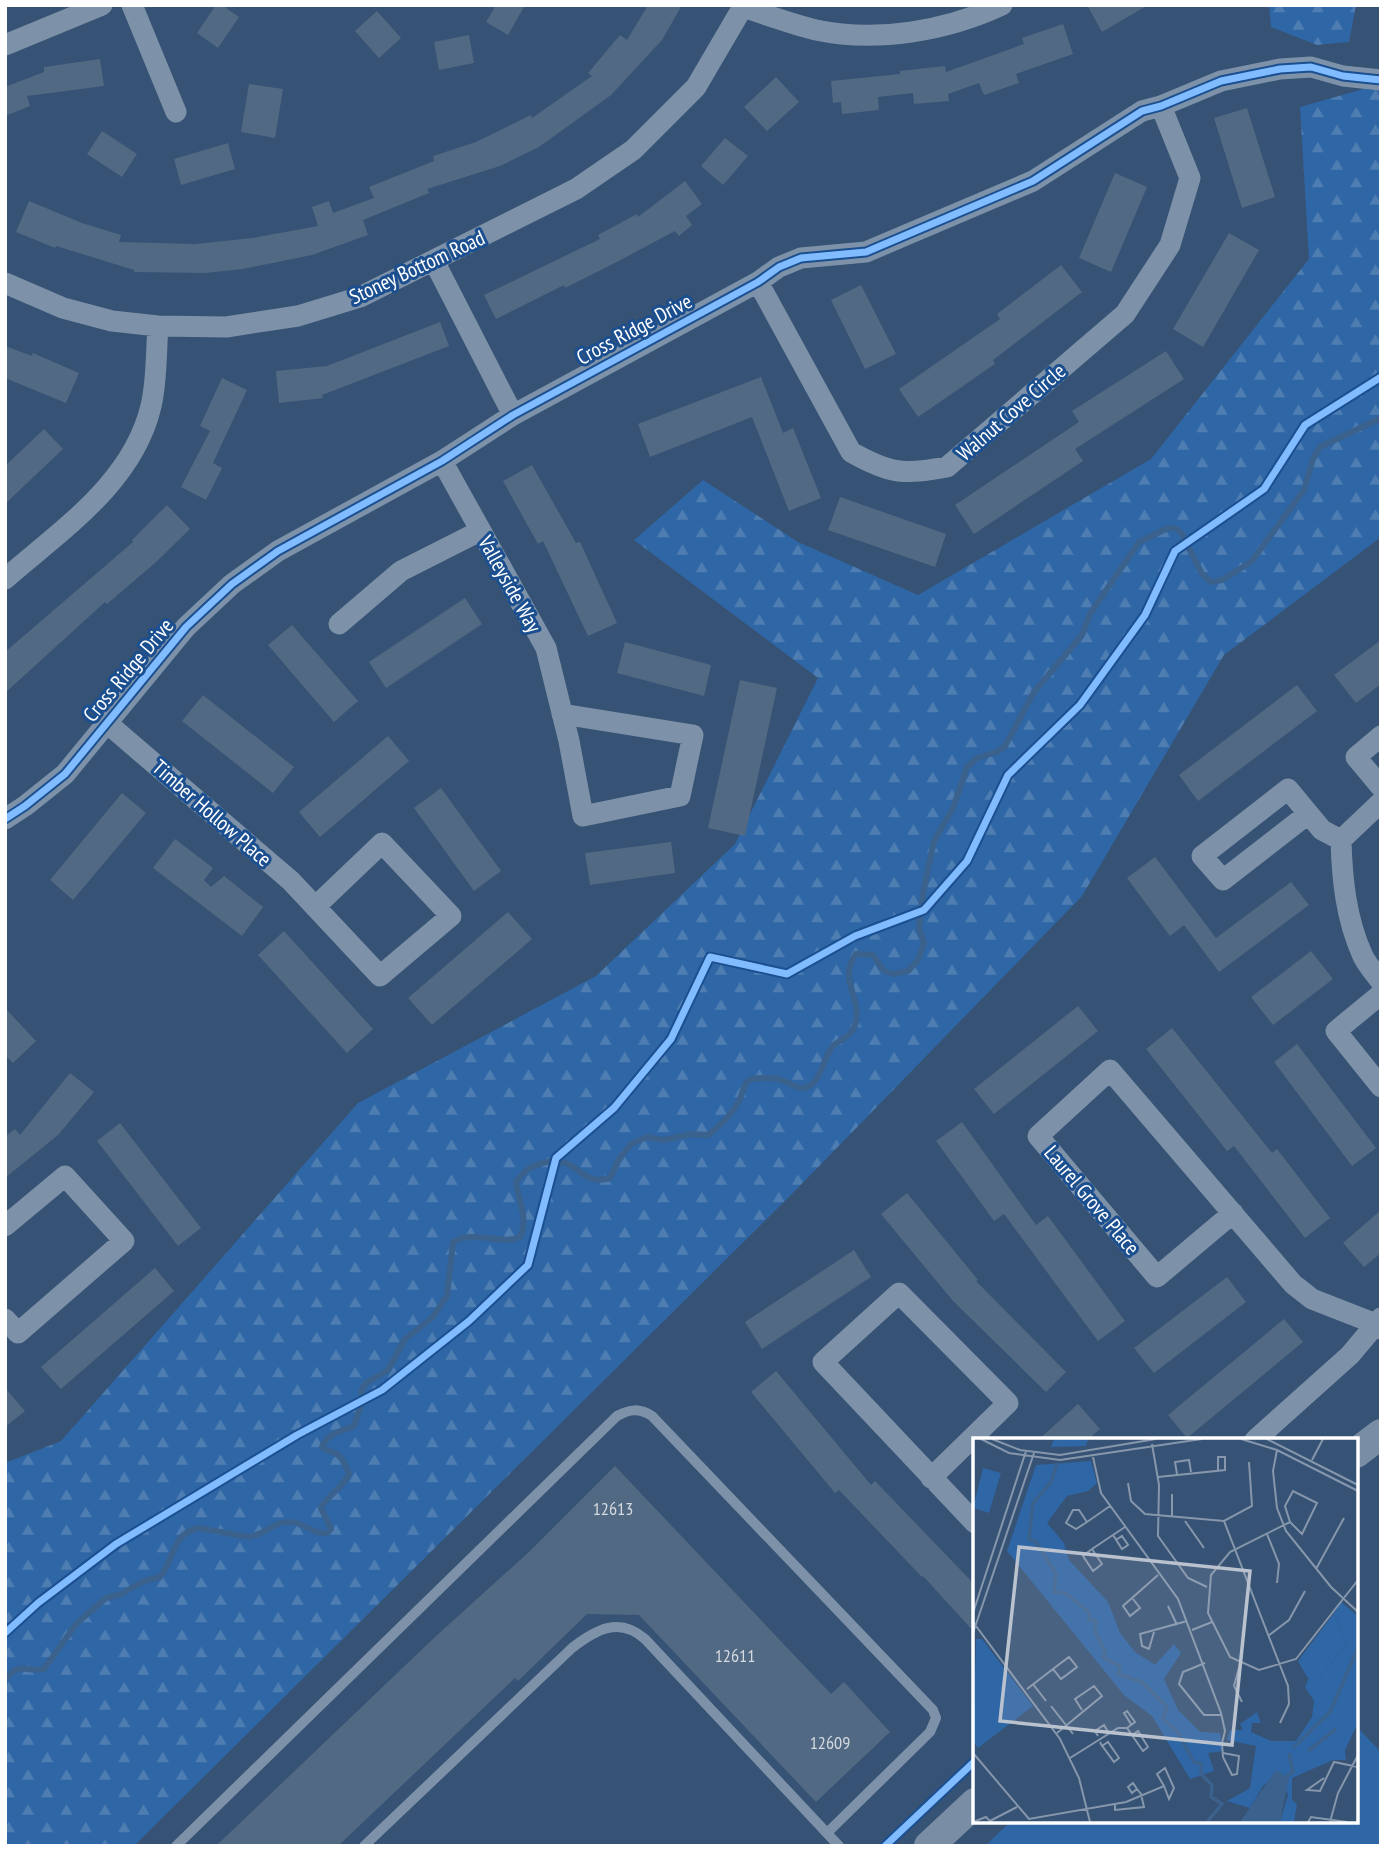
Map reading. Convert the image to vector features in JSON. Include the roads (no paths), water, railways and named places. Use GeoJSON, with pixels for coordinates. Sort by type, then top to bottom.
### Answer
{"type":"FeatureCollection","features":[{"type":"Feature","properties":{"kind":"street"},"geometry":{"type":"LineString","coordinates":[[5,45],[102,5]]}},
{"type":"Feature","properties":{"kind":"street"},"geometry":{"type":"LineString","coordinates":[[132,5],[176,112]]}},
{"type":"Feature","properties":{"kind":"street"},"geometry":{"type":"LineString","coordinates":[[743,6],[817,30],[877,36],[916,32],[982,14],[1002,5]]}},
{"type":"Feature","properties":{"kind":"street","name":"Stoney Bottom Road"},"geometry":{"type":"LineString","coordinates":[[5,283],[63,308],[112,321],[158,326],[226,327],[298,316],[360,297],[576,189],[633,150],[696,87],[743,6]]}},
{"type":"Feature","properties":{"kind":"street","name":"Cross Ridge Drive"},"geometry":{"type":"LineString","coordinates":[[5,819],[65,774],[186,627],[232,584],[278,551],[442,461],[513,415],[758,282],[779,267],[801,258],[866,251],[1033,181],[1142,111],[1221,81],[1280,69],[1311,67],[1343,76],[1381,80]]}},
{"type":"Feature","properties":{"kind":"street","name":"Walnut Cove Circle"},"geometry":{"type":"LineString","coordinates":[[758,282],[851,452],[877,466],[912,473],[947,467],[1125,314],[1170,245],[1190,178],[1161,106]]}},
{"type":"Feature","properties":{"kind":"street"},"geometry":{"type":"LineString","coordinates":[[434,261],[513,415]]}},
{"type":"Feature","properties":{"kind":"street"},"geometry":{"type":"LineString","coordinates":[[5,579],[107,489],[134,450],[151,406],[158,326]]}},
{"type":"Feature","properties":{"kind":"street","name":"Valleyside Way"},"geometry":{"type":"LineString","coordinates":[[442,461],[546,648],[583,816],[680,796],[693,735],[562,714]]}},
{"type":"Feature","properties":{"kind":"street"},"geometry":{"type":"LineString","coordinates":[[339,624],[401,571],[480,531]]}},
{"type":"Feature","properties":{"kind":"street","name":"Timber Hollow Place"},"geometry":{"type":"LineString","coordinates":[[107,723],[291,881],[315,907],[380,976],[451,916],[382,844],[315,907]]}},
{"type":"Feature","properties":{"kind":"street"},"geometry":{"type":"LineString","coordinates":[[1381,736],[1356,757],[1381,787]]}},
{"type":"Feature","properties":{"kind":"street"},"geometry":{"type":"LineString","coordinates":[[1308,814],[1223,880],[1202,856],[1288,789],[1322,830],[1341,840]]}},
{"type":"Feature","properties":{"kind":"street"},"geometry":{"type":"LineString","coordinates":[[1381,802],[1341,840],[1342,877],[1348,912],[1363,956],[1381,982]]}},
{"type":"Feature","properties":{"kind":"street"},"geometry":{"type":"LineString","coordinates":[[1381,993],[1336,1031],[1381,1087]]}},
{"type":"Feature","properties":{"kind":"street","name":"Laurel Grove Place"},"geometry":{"type":"LineString","coordinates":[[1233,1213],[1157,1277],[1038,1136],[1110,1070],[1233,1213],[1293,1284],[1312,1299],[1379,1324]]}},
{"type":"Feature","properties":{"kind":"street"},"geometry":{"type":"LineString","coordinates":[[5,1226],[65,1176],[124,1241],[18,1333],[5,1319]]}},
{"type":"Feature","properties":{"kind":"street"},"geometry":{"type":"LineString","coordinates":[[931,1478],[1008,1403],[899,1293],[823,1362],[931,1478],[973,1521]]}},
{"type":"Feature","properties":{"kind":"street"},"geometry":{"type":"LineString","coordinates":[[1257,1438],[1350,1355],[1379,1324]]}},
{"type":"Feature","properties":{"kind":"street"},"geometry":{"type":"LineString","coordinates":[[1358,1451],[1381,1434]]}},
{"type":"Feature","properties":{"kind":"street"},"geometry":{"type":"LineString","coordinates":[[929,1846],[973,1804]]}},
{"type":"Feature","properties":{"kind":"lane"},"geometry":{"type":"LineString","coordinates":[[176,1846],[617,1416],[633,1409],[652,1416],[933,1710],[936,1718],[930,1732],[827,1833]]}},
{"type":"Feature","properties":{"kind":"lane"},"geometry":{"type":"LineString","coordinates":[[364,1846],[572,1648],[597,1631],[620,1627],[633,1629],[645,1639],[839,1846]]}},
{"type":"Feature","properties":{"kind":"waterway"},"geometry":{"type":"LineString","coordinates":[[5,1680],[15,1670],[44,1669],[76,1624],[106,1598],[160,1577],[178,1541],[189,1531],[198,1528],[249,1537],[290,1522],[327,1533],[331,1529],[321,1508],[349,1474],[340,1457],[322,1447],[331,1435],[354,1426],[361,1405],[362,1389],[366,1383],[388,1370],[405,1339],[432,1318],[447,1296],[453,1242],[469,1237],[504,1240],[520,1237],[523,1216],[516,1182],[525,1172],[537,1165],[558,1161],[596,1180],[610,1178],[619,1159],[631,1144],[647,1137],[663,1140],[692,1134],[708,1135],[730,1114],[751,1079],[778,1079],[800,1088],[814,1082],[830,1050],[855,1026],[857,1013],[849,972],[856,954],[873,955],[884,971],[893,974],[908,971],[918,960],[924,943],[919,928],[923,893],[934,841],[953,808],[967,767],[977,758],[997,752],[1005,746],[1034,692],[1082,635],[1090,614],[1139,542],[1168,528],[1177,529],[1202,574],[1211,582],[1222,580],[1251,562],[1304,490],[1313,459],[1320,447],[1381,418]]}}]}
